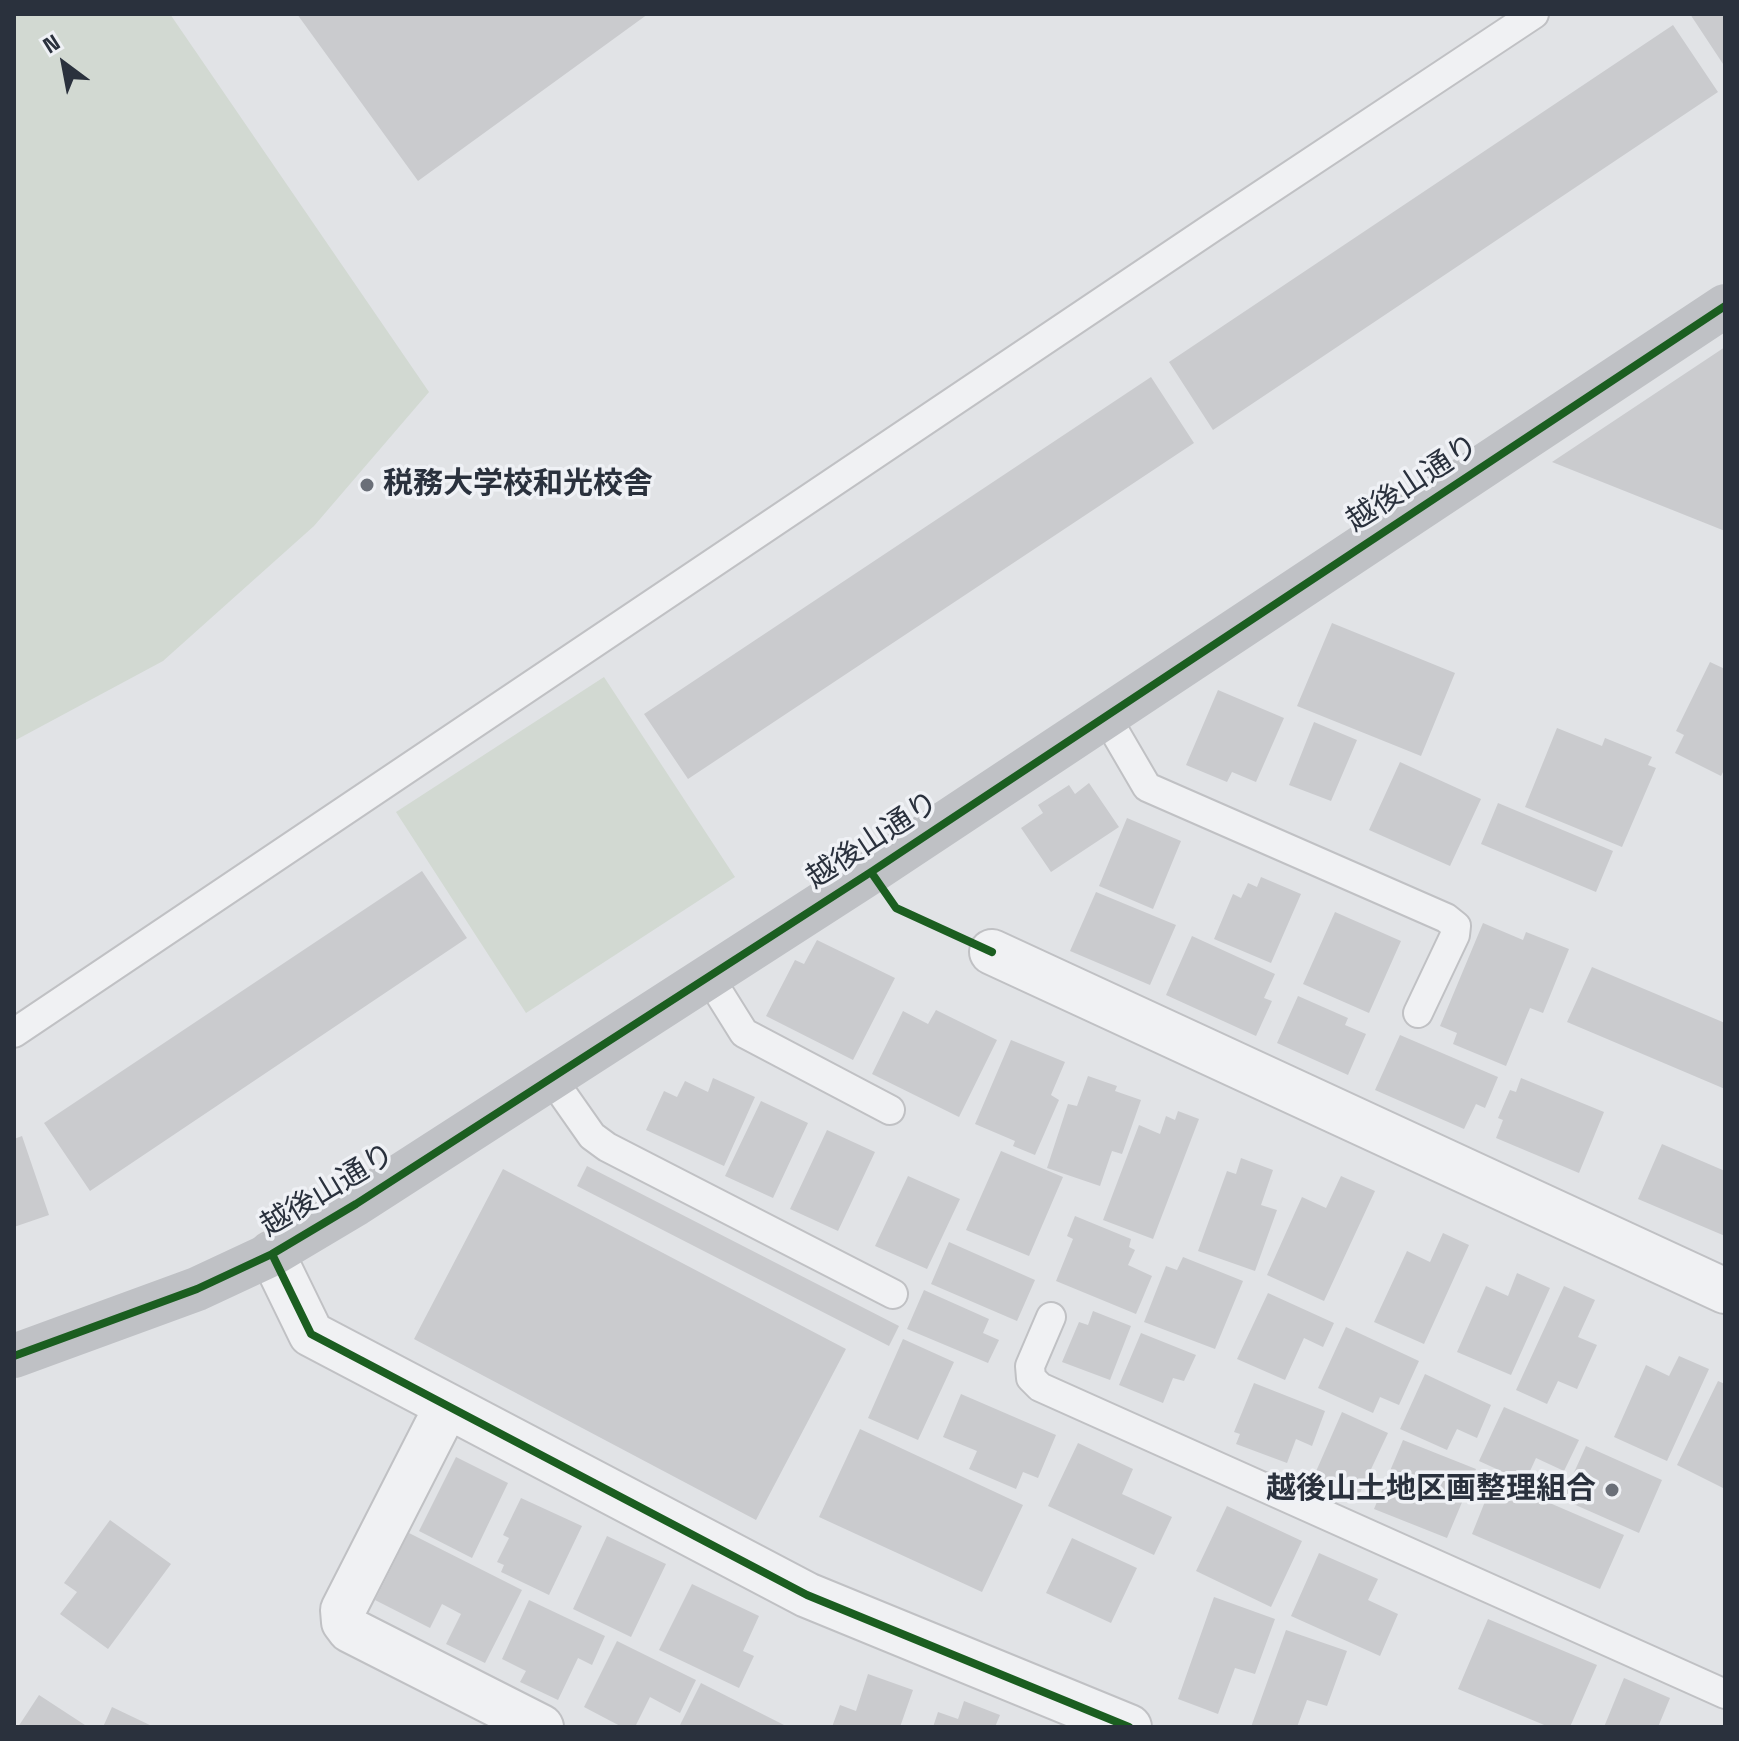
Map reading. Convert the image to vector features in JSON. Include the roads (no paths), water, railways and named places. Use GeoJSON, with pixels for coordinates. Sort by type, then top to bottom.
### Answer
{"type":"FeatureCollection","features":[{"type":"Feature","properties":{"kind":"street","name":"越後山通り"},"geometry":{"type":"LineString","coordinates":[[14,1356],[197,1289],[272,1254],[356,1204],[709,977],[1725,306]]}},
{"type":"Feature","properties":{"kind":"street"},"geometry":{"type":"LineString","coordinates":[[992,952],[1725,1291]]}},
{"type":"Feature","properties":{"kind":"street"},"geometry":{"type":"LineString","coordinates":[[272,1254],[311,1334],[807,1595],[1129,1727]]}},
{"type":"Feature","properties":{"kind":"street"},"geometry":{"type":"LineString","coordinates":[[447,1406],[343,1610],[344,1622],[350,1630],[541,1727]]}},
{"type":"Feature","properties":{"kind":"lane"},"geometry":{"type":"LineString","coordinates":[[14,1033],[1534,14]]}},
{"type":"Feature","properties":{"kind":"lane"},"geometry":{"type":"LineString","coordinates":[[1105,715],[1147,787],[1446,918],[1456,926],[1455,935],[1418,1013]]}},
{"type":"Feature","properties":{"kind":"lane"},"geometry":{"type":"LineString","coordinates":[[709,977],[744,1033],[890,1110]]}},
{"type":"Feature","properties":{"kind":"lane"},"geometry":{"type":"LineString","coordinates":[[552,1079],[592,1136],[607,1147],[893,1294]]}},
{"type":"Feature","properties":{"kind":"lane"},"geometry":{"type":"LineString","coordinates":[[1051,1317],[1030,1366],[1031,1378],[1040,1387],[1725,1694]]}},
{"type":"Feature","properties":{"kind":"place","name":"税務大学校和光校舎"},"geometry":{"type":"Point","coordinates":[367,485]}},
{"type":"Feature","properties":{"kind":"place","name":"越後山土地区画整理組合"},"geometry":{"type":"Point","coordinates":[1612,1490]}}]}
